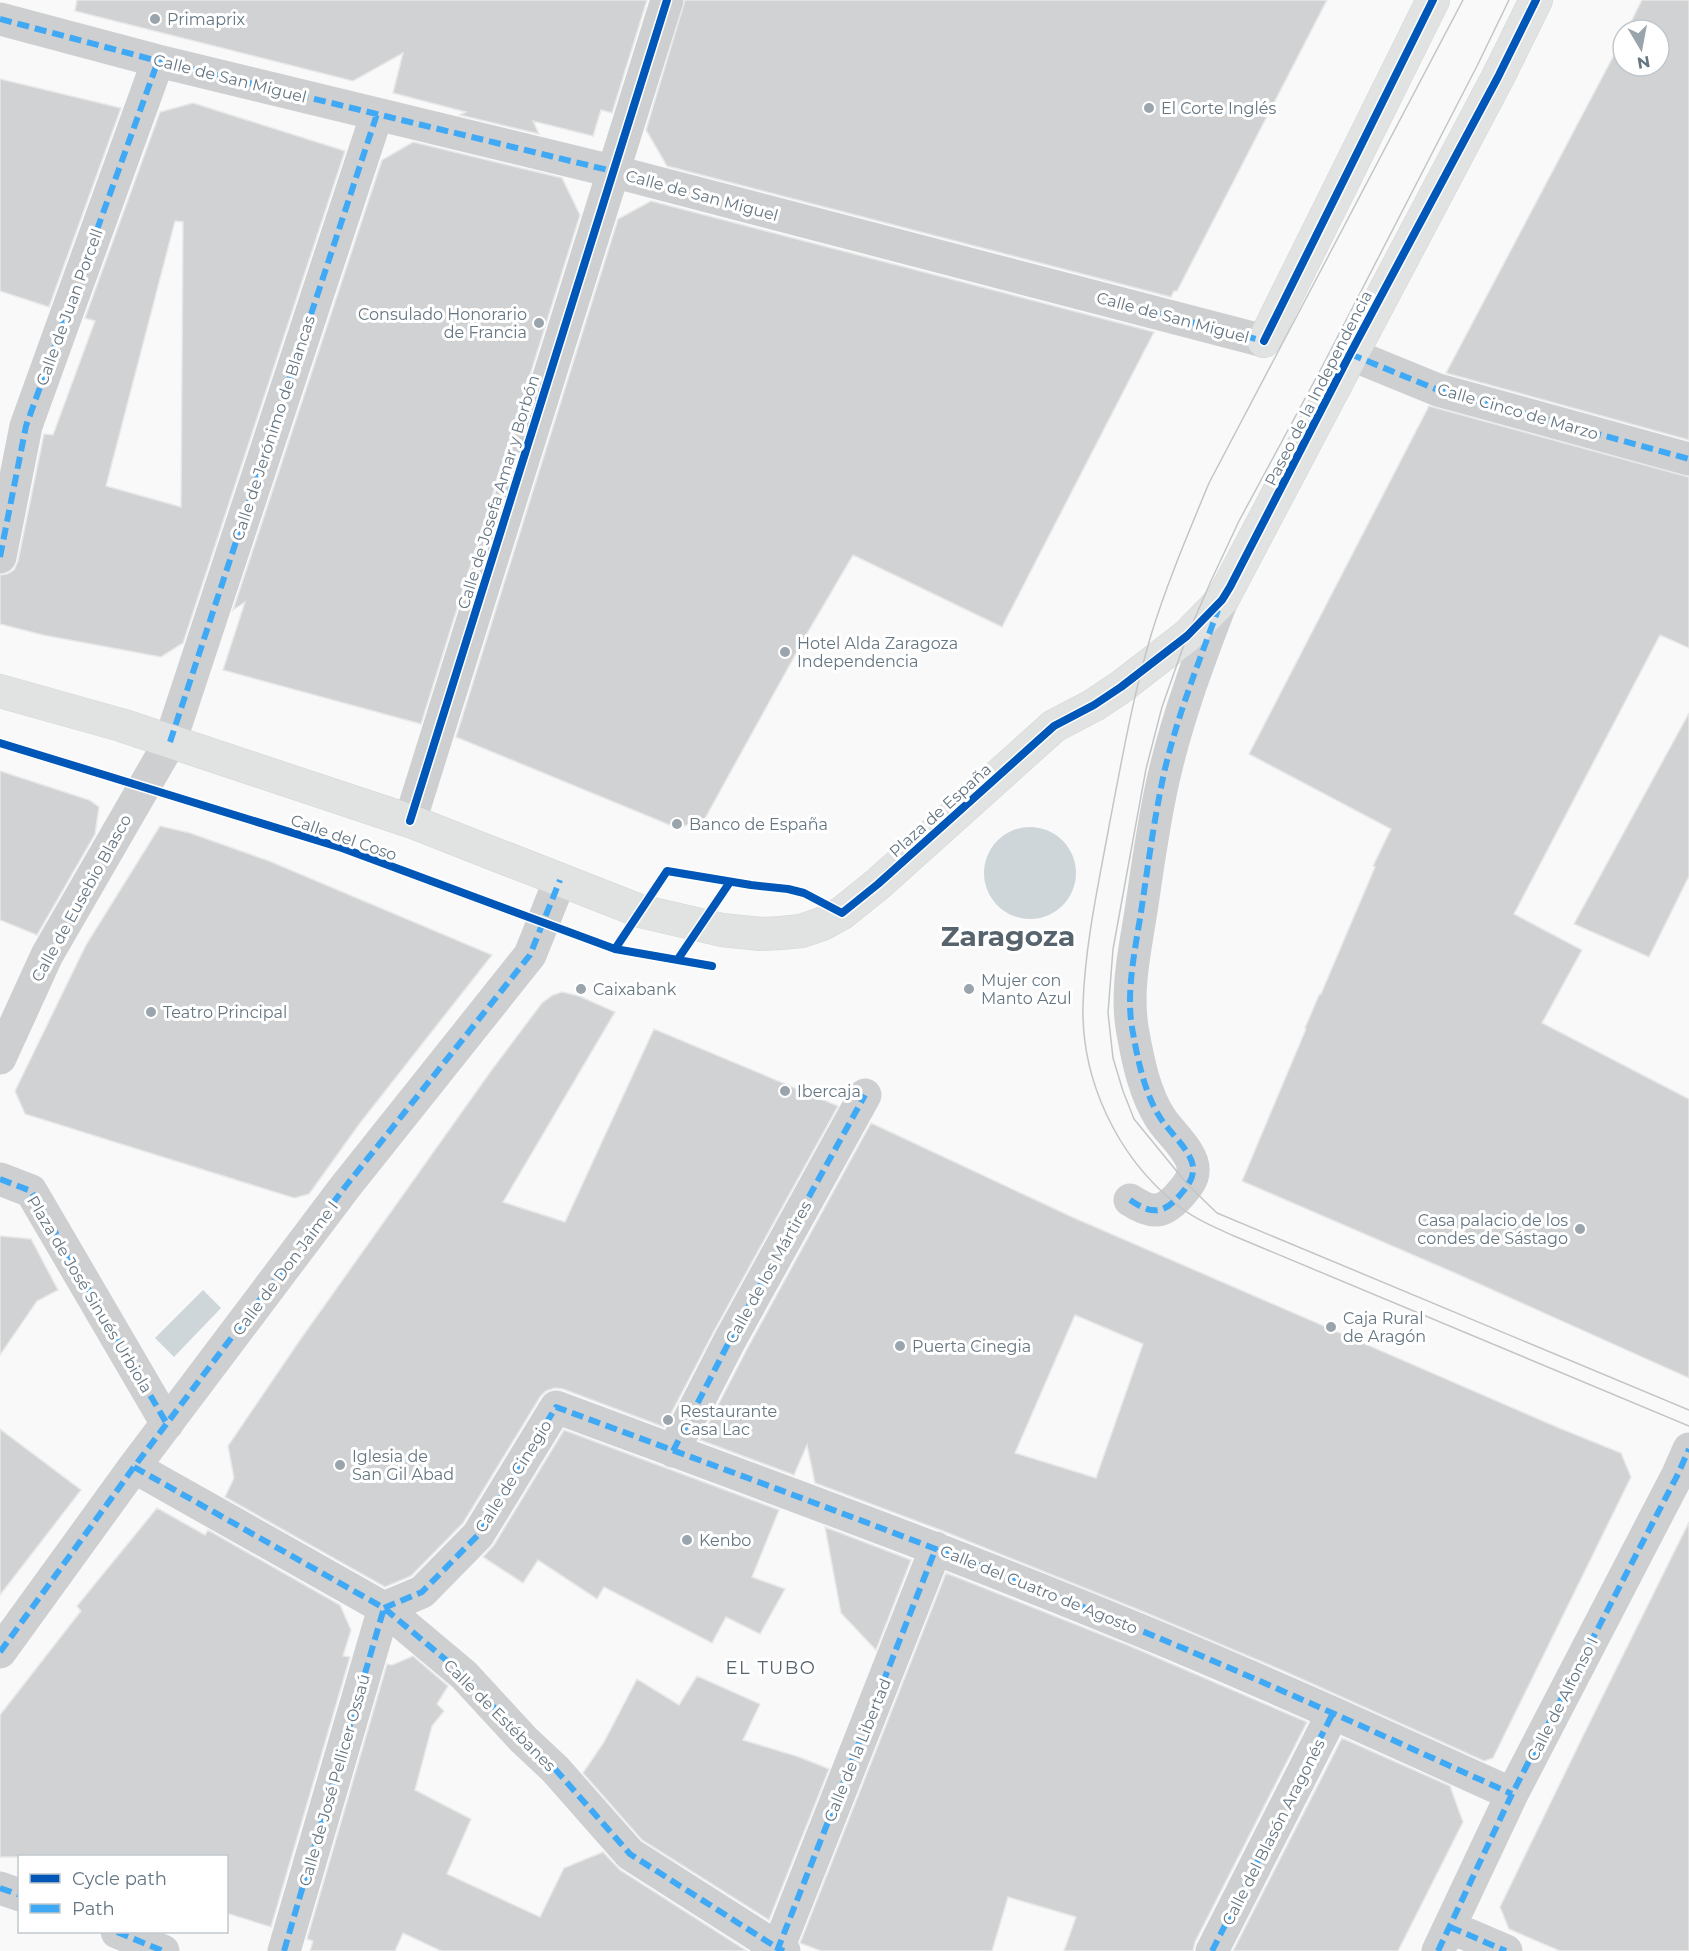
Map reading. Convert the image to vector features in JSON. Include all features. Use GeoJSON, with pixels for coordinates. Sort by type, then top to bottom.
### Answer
{"type":"FeatureCollection","features":[{"type":"Feature","properties":{"kind":"street","name":"Calle de Josefa Amar y Borbón"},"geometry":{"type":"LineString","coordinates":[[410,821],[667,0]]}},
{"type":"Feature","properties":{"kind":"street","name":"Calle de San Miguel"},"geometry":{"type":"LineString","coordinates":[[0,19],[158,61],[612,171],[1264,340],[1433,0]]}},
{"type":"Feature","properties":{"kind":"street","name":"Paseo de la Independencia"},"geometry":{"type":"LineString","coordinates":[[1054,726],[1094,705],[1121,687],[1186,636],[1222,600],[1498,77],[1536,0]]}},
{"type":"Feature","properties":{"kind":"street","name":"Calle de Juan Porcell"},"geometry":{"type":"LineString","coordinates":[[0,557],[26,426],[158,61]]}},
{"type":"Feature","properties":{"kind":"street","name":"Calle de Jerónimo de Blancas"},"geometry":{"type":"LineString","coordinates":[[170,742],[377,114]]}},
{"type":"Feature","properties":{"kind":"street","name":"Calle Cinco de Marzo"},"geometry":{"type":"LineString","coordinates":[[1350,354],[1438,390],[1689,459]]}},
{"type":"Feature","properties":{"kind":"street"},"geometry":{"type":"LineString","coordinates":[[1130,1200],[1142,1208],[1153,1211],[1164,1209],[1174,1202],[1193,1175],[1191,1157],[1160,1117],[1148,1089],[1132,1031],[1131,978],[1164,774],[1180,715],[1222,600]]}},
{"type":"Feature","properties":{"kind":"street","name":"Calle del Coso"},"geometry":{"type":"LineString","coordinates":[[0,691],[121,725],[410,821],[640,911],[669,918]]}},
{"type":"Feature","properties":{"kind":"street","name":"Plaza de España"},"geometry":{"type":"LineString","coordinates":[[669,918],[722,930],[761,934],[801,931],[822,924],[842,913],[872,889],[1054,726]]}},
{"type":"Feature","properties":{"kind":"street","name":"Calle de Eusebio Blasco"},"geometry":{"type":"LineString","coordinates":[[0,1058],[47,955],[170,742]]}},
{"type":"Feature","properties":{"kind":"street","name":"Calle de Don Jaime I"},"geometry":{"type":"LineString","coordinates":[[0,1652],[134,1467],[345,1187],[530,955],[560,880]]}},
{"type":"Feature","properties":{"kind":"street","name":"Calle de los Mártires"},"geometry":{"type":"LineString","coordinates":[[673,1450],[730,1340],[865,1095]]}},
{"type":"Feature","properties":{"kind":"street","name":"Plaza de José Sinués Urbiola"},"geometry":{"type":"LineString","coordinates":[[0,1179],[30,1191],[167,1424]]}},
{"type":"Feature","properties":{"kind":"street","name":"Calle del Cuatro de Agosto"},"geometry":{"type":"LineString","coordinates":[[556,1407],[936,1548],[1138,1629],[1333,1713],[1512,1794]]}},
{"type":"Feature","properties":{"kind":"street","name":"Calle de Cinegio"},"geometry":{"type":"LineString","coordinates":[[384,1608],[422,1592],[478,1535],[556,1407]]}},
{"type":"Feature","properties":{"kind":"street","name":"Calle de Alfonso I"},"geometry":{"type":"LineString","coordinates":[[1444,1939],[1512,1794],[1673,1485],[1689,1449]]}},
{"type":"Feature","properties":{"kind":"street","name":"Calle de Estébanes"},"geometry":{"type":"LineString","coordinates":[[134,1467],[384,1608],[464,1675],[524,1740],[555,1769],[630,1854],[780,1950]]}},
{"type":"Feature","properties":{"kind":"street","name":"Calle de la Libertad"},"geometry":{"type":"LineString","coordinates":[[780,1950],[936,1548]]}},
{"type":"Feature","properties":{"kind":"street","name":"Calle de José Pellicer Ossaú"},"geometry":{"type":"LineString","coordinates":[[284,1951],[384,1608]]}},
{"type":"Feature","properties":{"kind":"street","name":"Calle del Blasón Aragonés"},"geometry":{"type":"LineString","coordinates":[[1212,1951],[1333,1713]]}},
{"type":"Feature","properties":{"kind":"street"},"geometry":{"type":"LineString","coordinates":[[0,1888],[18,1894]]}},
{"type":"Feature","properties":{"kind":"street"},"geometry":{"type":"LineString","coordinates":[[119,1933],[163,1951]]}},
{"type":"Feature","properties":{"kind":"street"},"geometry":{"type":"LineString","coordinates":[[1444,1939],[1506,1951]]}},
{"type":"Feature","properties":{"kind":"shaded area"},"geometry":{"type":"Polygon","coordinates":[[[1030,827],[1048,830],[1063,840],[1073,855],[1076,873],[1073,891],[1063,906],[1048,916],[1030,919],[1012,916],[997,906],[987,891],[984,873],[987,855],[997,840],[1012,830],[1030,827]]]}},
{"type":"Feature","properties":{"kind":"shaded area"},"geometry":{"type":"Polygon","coordinates":[[[203,1290],[221,1308],[174,1357],[155,1338],[203,1290]]]}},
{"type":"Feature","properties":{"kind":"building"},"geometry":{"type":"Polygon","coordinates":[[[77,0],[647,0],[612,113],[601,110],[593,136],[533,121],[539,134],[460,115],[466,112],[393,93],[403,53],[353,81],[75,11],[77,0]]]}},
{"type":"Feature","properties":{"kind":"building"},"geometry":{"type":"Polygon","coordinates":[[[685,0],[1327,0],[1177,291],[1174,291],[1171,297],[667,166],[646,130],[685,0]]]}},
{"type":"Feature","properties":{"kind":"building"},"geometry":{"type":"Polygon","coordinates":[[[1642,0],[1689,0],[1689,440],[1446,373],[1611,61],[1611,78],[1671,78],[1671,18],[1633,18],[1642,0]]]}},
{"type":"Feature","properties":{"kind":"building"},"geometry":{"type":"Polygon","coordinates":[[[0,79],[121,108],[49,307],[0,291],[0,79]]]}},
{"type":"Feature","properties":{"kind":"building"},"geometry":{"type":"Polygon","coordinates":[[[193,103],[345,151],[183,643],[161,657],[43,635],[0,624],[0,575],[14,570],[18,561],[44,434],[53,435],[95,321],[85,318],[160,112],[193,103]],[[175,221],[106,486],[181,507],[183,222],[175,221]]]}},
{"type":"Feature","properties":{"kind":"building"},"geometry":{"type":"Polygon","coordinates":[[[413,142],[562,178],[580,215],[421,724],[223,670],[245,602],[233,610],[382,160],[413,142]]]}},
{"type":"Feature","properties":{"kind":"building"},"geometry":{"type":"Polygon","coordinates":[[[651,201],[1154,332],[1002,627],[853,555],[704,820],[677,828],[456,737],[618,219],[651,201]]]}},
{"type":"Feature","properties":{"kind":"building"},"geometry":{"type":"Polygon","coordinates":[[[1429,406],[1689,477],[1689,648],[1660,635],[1514,914],[1582,950],[1542,1023],[1689,1099],[1689,1378],[1242,1181],[1375,867],[1373,866],[1391,829],[1249,754],[1429,406]]]}},
{"type":"Feature","properties":{"kind":"building"},"geometry":{"type":"Polygon","coordinates":[[[1689,713],[1689,876],[1649,957],[1574,924],[1689,713]]]}},
{"type":"Feature","properties":{"kind":"building"},"geometry":{"type":"Polygon","coordinates":[[[0,771],[89,800],[99,807],[95,834],[37,935],[0,920],[0,771]]]}},
{"type":"Feature","properties":{"kind":"building","name":"Teatro Principal"},"geometry":{"type":"Polygon","coordinates":[[[160,826],[190,833],[269,861],[492,955],[360,1123],[309,1194],[294,1198],[25,1114],[15,1091],[86,945],[160,826]]]}},
{"type":"Feature","properties":{"kind":"building"},"geometry":{"type":"Polygon","coordinates":[[[562,992],[579,996],[615,1012],[503,1202],[565,1222],[654,1029],[838,1106],[664,1427],[563,1389],[555,1388],[546,1391],[540,1397],[463,1523],[411,1576],[385,1587],[225,1497],[234,1478],[228,1446],[300,1340],[491,1071],[542,1003],[562,992]]]}},
{"type":"Feature","properties":{"kind":"building"},"geometry":{"type":"Polygon","coordinates":[[[871,1123],[1072,1217],[1621,1453],[1631,1477],[1493,1758],[1484,1761],[1286,1672],[1144,1612],[943,1531],[815,1483],[807,1445],[794,1475],[700,1440],[747,1349],[871,1123]],[[1075,1315],[1015,1453],[1096,1478],[1143,1344],[1075,1315]]]}},
{"type":"Feature","properties":{"kind":"building"},"geometry":{"type":"Polygon","coordinates":[[[0,1236],[31,1239],[58,1290],[37,1301],[0,1355],[0,1236]]]}},
{"type":"Feature","properties":{"kind":"building"},"geometry":{"type":"Polygon","coordinates":[[[0,1429],[81,1490],[0,1595],[0,1429]]]}},
{"type":"Feature","properties":{"kind":"building"},"geometry":{"type":"Polygon","coordinates":[[[564,1430],[779,1510],[752,1577],[785,1589],[760,1634],[726,1617],[712,1643],[604,1587],[597,1599],[538,1560],[523,1583],[483,1557],[494,1545],[564,1430]]]}},
{"type":"Feature","properties":{"kind":"building"},"geometry":{"type":"Polygon","coordinates":[[[157,1508],[205,1535],[208,1530],[340,1605],[351,1630],[343,1656],[350,1657],[271,1927],[228,1914],[228,1855],[18,1855],[18,1857],[0,1857],[0,1715],[81,1611],[77,1606],[157,1508]]]}},
{"type":"Feature","properties":{"kind":"building"},"geometry":{"type":"Polygon","coordinates":[[[1689,1522],[1689,1951],[1560,1951],[1509,1929],[1500,1907],[1689,1522]]]}},
{"type":"Feature","properties":{"kind":"building"},"geometry":{"type":"Polygon","coordinates":[[[825,1527],[911,1560],[876,1650],[841,1613],[825,1527]]]}},
{"type":"Feature","properties":{"kind":"building"},"geometry":{"type":"Polygon","coordinates":[[[946,1573],[1130,1646],[1307,1722],[1195,1942],[1193,1951],[1064,1951],[1076,1917],[1008,1897],[992,1951],[821,1951],[800,1943],[946,1573]]]}},
{"type":"Feature","properties":{"kind":"building"},"geometry":{"type":"Polygon","coordinates":[[[413,1656],[448,1686],[437,1704],[444,1711],[432,1726],[415,1790],[471,1819],[447,1874],[540,1917],[564,1868],[603,1852],[620,1870],[747,1951],[441,1951],[403,1933],[395,1951],[310,1951],[313,1941],[307,1939],[387,1664],[392,1665],[413,1656]]]}},
{"type":"Feature","properties":{"kind":"building"},"geometry":{"type":"Polygon","coordinates":[[[697,1676],[760,1704],[743,1740],[829,1769],[769,1920],[642,1840],[583,1773],[604,1742],[637,1679],[679,1705],[697,1676]]]}},
{"type":"Feature","properties":{"kind":"building"},"geometry":{"type":"Polygon","coordinates":[[[1342,1738],[1450,1786],[1463,1822],[1398,1951],[1233,1951],[1342,1738]]]}},
{"type":"Feature","properties":{"kind":"tram line"},"geometry":{"type":"LineString","coordinates":[[1463,0],[1209,483],[1164,596],[1133,704],[1093,913],[1083,1005],[1088,1061],[1106,1114],[1136,1163],[1154,1184],[1196,1218],[1234,1236],[1689,1426]]}},
{"type":"Feature","properties":{"kind":"tram line"},"geometry":{"type":"LineString","coordinates":[[1509,0],[1322,367],[1239,521],[1187,636],[1162,707],[1146,769],[1113,949],[1108,1013],[1113,1058],[1134,1119],[1188,1185],[1217,1213],[1689,1410]]}},
{"type":"Feature","properties":{"kind":"marked path"},"geometry":{"type":"LineString","coordinates":[[0,19],[158,61],[612,171]]}},
{"type":"Feature","properties":{"kind":"marked path"},"geometry":{"type":"LineString","coordinates":[[0,557],[26,426],[158,61]]}},
{"type":"Feature","properties":{"kind":"marked path"},"geometry":{"type":"LineString","coordinates":[[170,742],[377,114]]}},
{"type":"Feature","properties":{"kind":"marked path"},"geometry":{"type":"LineString","coordinates":[[1122,304],[1264,341]]}},
{"type":"Feature","properties":{"kind":"marked path"},"geometry":{"type":"LineString","coordinates":[[1350,354],[1438,390],[1689,459]]}},
{"type":"Feature","properties":{"kind":"marked path"},"geometry":{"type":"LineString","coordinates":[[1130,1200],[1151,1210],[1162,1209],[1174,1202],[1190,1181],[1193,1172],[1193,1165],[1187,1151],[1155,1110],[1146,1089],[1133,1033],[1130,988],[1151,842],[1164,773],[1182,711],[1218,610]]}},
{"type":"Feature","properties":{"kind":"marked path"},"geometry":{"type":"LineString","coordinates":[[0,1652],[134,1467],[345,1187],[530,955],[560,880]]}},
{"type":"Feature","properties":{"kind":"marked path"},"geometry":{"type":"LineString","coordinates":[[673,1451],[730,1340],[865,1095]]}},
{"type":"Feature","properties":{"kind":"marked path"},"geometry":{"type":"LineString","coordinates":[[0,1179],[31,1191],[167,1424]]}},
{"type":"Feature","properties":{"kind":"marked path"},"geometry":{"type":"LineString","coordinates":[[384,1608],[422,1592],[478,1535],[556,1407],[848,1515],[1137,1629],[1326,1710],[1512,1794]]}},
{"type":"Feature","properties":{"kind":"marked path"},"geometry":{"type":"LineString","coordinates":[[1438,1951],[1512,1794],[1689,1449]]}},
{"type":"Feature","properties":{"kind":"marked path"},"geometry":{"type":"LineString","coordinates":[[134,1467],[384,1608],[464,1675],[524,1740],[555,1769],[630,1854],[784,1951]]}},
{"type":"Feature","properties":{"kind":"marked path"},"geometry":{"type":"LineString","coordinates":[[777,1951],[936,1548]]}},
{"type":"Feature","properties":{"kind":"marked path"},"geometry":{"type":"LineString","coordinates":[[284,1951],[384,1608]]}},
{"type":"Feature","properties":{"kind":"marked path"},"geometry":{"type":"LineString","coordinates":[[1212,1951],[1333,1713]]}},
{"type":"Feature","properties":{"kind":"marked path"},"geometry":{"type":"LineString","coordinates":[[0,1888],[18,1894]]}},
{"type":"Feature","properties":{"kind":"marked path"},"geometry":{"type":"LineString","coordinates":[[1450,1927],[1506,1951]]}},
{"type":"Feature","properties":{"kind":"marked path"},"geometry":{"type":"LineString","coordinates":[[119,1933],[163,1951]]}},
{"type":"Feature","properties":{"kind":"cycle path"},"geometry":{"type":"LineString","coordinates":[[410,821],[667,0]]}},
{"type":"Feature","properties":{"kind":"cycle path"},"geometry":{"type":"LineString","coordinates":[[1264,341],[1433,0]]}},
{"type":"Feature","properties":{"kind":"cycle path"},"geometry":{"type":"LineString","coordinates":[[615,949],[667,871],[788,889],[804,893],[842,913],[878,884],[1054,726],[1094,705],[1121,687],[1187,636],[1222,600],[1498,77],[1536,0]]}},
{"type":"Feature","properties":{"kind":"cycle path"},"geometry":{"type":"LineString","coordinates":[[0,743],[342,848],[615,949],[712,966]]}},
{"type":"Feature","properties":{"kind":"cycle path"},"geometry":{"type":"LineString","coordinates":[[678,959],[730,882]]}},
{"type":"Feature","properties":{"kind":"place","name":"Primaprix"},"geometry":{"type":"Point","coordinates":[155,19]}},
{"type":"Feature","properties":{"kind":"place","name":"El Corte Inglés"},"geometry":{"type":"Point","coordinates":[1149,108]}},
{"type":"Feature","properties":{"kind":"place","name":"Consulado Honorario de Francia"},"geometry":{"type":"Point","coordinates":[539,323]}},
{"type":"Feature","properties":{"kind":"place","name":"Hotel Alda Zaragoza Independencia"},"geometry":{"type":"Point","coordinates":[785,652]}},
{"type":"Feature","properties":{"kind":"place","name":"Banco de España"},"geometry":{"type":"Point","coordinates":[677,824]}},
{"type":"Feature","properties":{"kind":"place","name":"Caixabank"},"geometry":{"type":"Point","coordinates":[581,989]}},
{"type":"Feature","properties":{"kind":"place","name":"Mujer con Manto Azul"},"geometry":{"type":"Point","coordinates":[969,989]}},
{"type":"Feature","properties":{"kind":"place","name":"Teatro Principal"},"geometry":{"type":"Point","coordinates":[151,1012]}},
{"type":"Feature","properties":{"kind":"place","name":"Ibercaja"},"geometry":{"type":"Point","coordinates":[785,1091]}},
{"type":"Feature","properties":{"kind":"place","name":"Casa palacio de los condes de Sástago"},"geometry":{"type":"Point","coordinates":[1580,1229]}},
{"type":"Feature","properties":{"kind":"place","name":"Caja Rural de Aragón"},"geometry":{"type":"Point","coordinates":[1331,1327]}},
{"type":"Feature","properties":{"kind":"place","name":"Puerta Cinegia"},"geometry":{"type":"Point","coordinates":[900,1346]}},
{"type":"Feature","properties":{"kind":"place","name":"Restaurante Casa Lac"},"geometry":{"type":"Point","coordinates":[668,1420]}},
{"type":"Feature","properties":{"kind":"place","name":"Iglesia de San Gil Abad"},"geometry":{"type":"Point","coordinates":[340,1465]}},
{"type":"Feature","properties":{"kind":"place","name":"Kenbo"},"geometry":{"type":"Point","coordinates":[687,1540]}},
{"type":"Feature","properties":{"kind":"district","name":"Zaragoza"},"geometry":{"type":"Point","coordinates":[1008,936]}},
{"type":"Feature","properties":{"kind":"district","name":"EL TUBO"},"geometry":{"type":"Point","coordinates":[771,1668]}}]}
